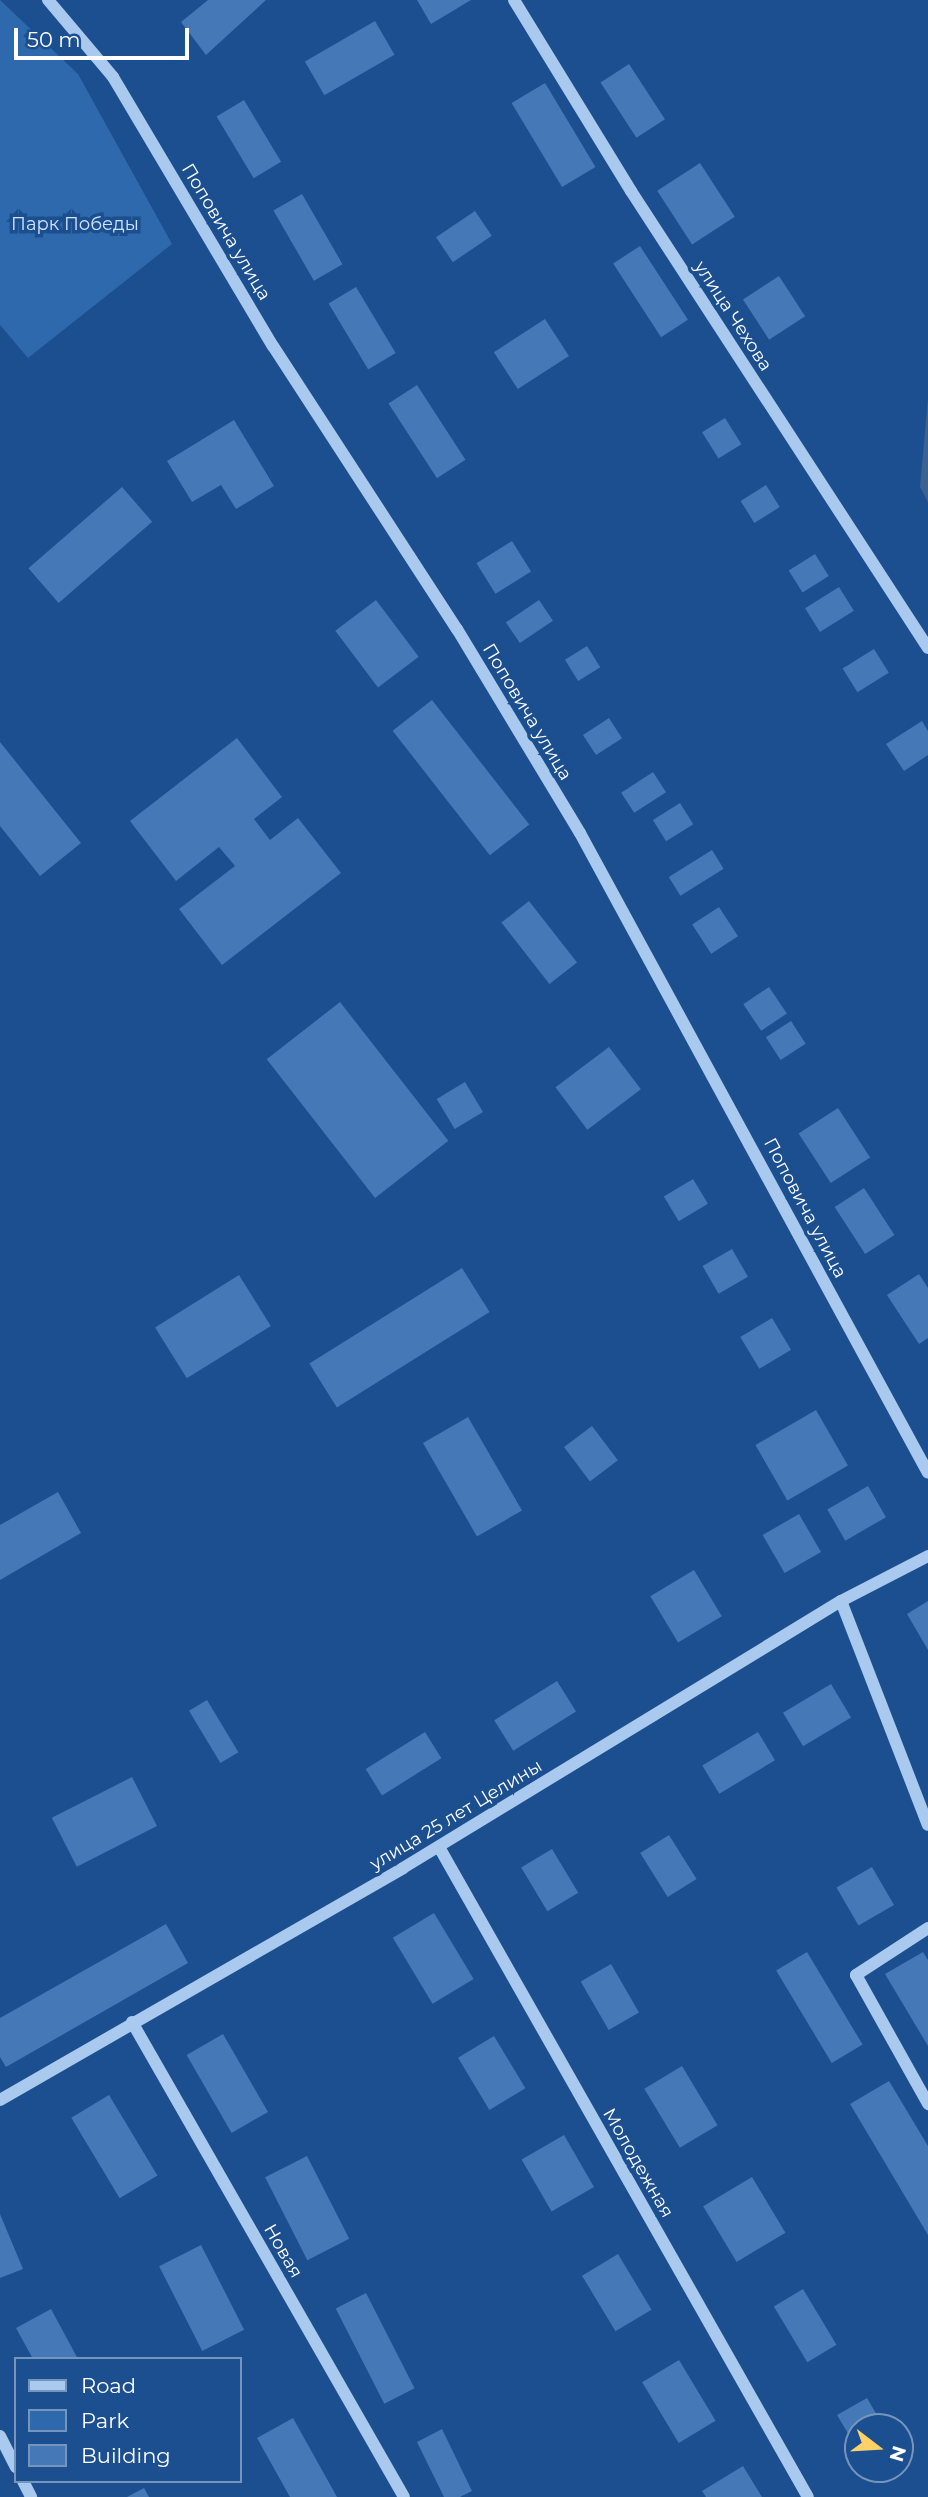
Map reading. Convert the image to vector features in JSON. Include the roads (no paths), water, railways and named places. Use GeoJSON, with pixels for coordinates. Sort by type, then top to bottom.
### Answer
{"type":"FeatureCollection","features":[{"type":"Feature","properties":{"kind":"street","name":"Поповича улица"},"geometry":{"type":"LineString","coordinates":[[48,0],[113,77],[273,346],[457,629],[580,833],[928,1473]]}},
{"type":"Feature","properties":{"kind":"street","name":"улица Чехова"},"geometry":{"type":"LineString","coordinates":[[514,0],[631,191],[928,648]]}},
{"type":"Feature","properties":{"kind":"street","name":"улица 25 лет Целины"},"geometry":{"type":"LineString","coordinates":[[0,2101],[132,2022],[439,1847],[841,1601],[928,1556]]}},
{"type":"Feature","properties":{"kind":"street"},"geometry":{"type":"LineString","coordinates":[[841,1601],[928,1825]]}},
{"type":"Feature","properties":{"kind":"street","name":"Молодежная"},"geometry":{"type":"LineString","coordinates":[[439,1847],[808,2497]]}},
{"type":"Feature","properties":{"kind":"street"},"geometry":{"type":"LineString","coordinates":[[928,1928],[856,1975],[928,2104]]}},
{"type":"Feature","properties":{"kind":"street","name":"Новая"},"geometry":{"type":"LineString","coordinates":[[132,2022],[404,2497]]}},
{"type":"Feature","properties":{"kind":"street"},"geometry":{"type":"LineString","coordinates":[[0,2436],[14,2463]]}},
{"type":"Feature","properties":{"kind":"park label","name":"Парк Победы"},"geometry":{"type":"Point","coordinates":[75,224]}}]}
